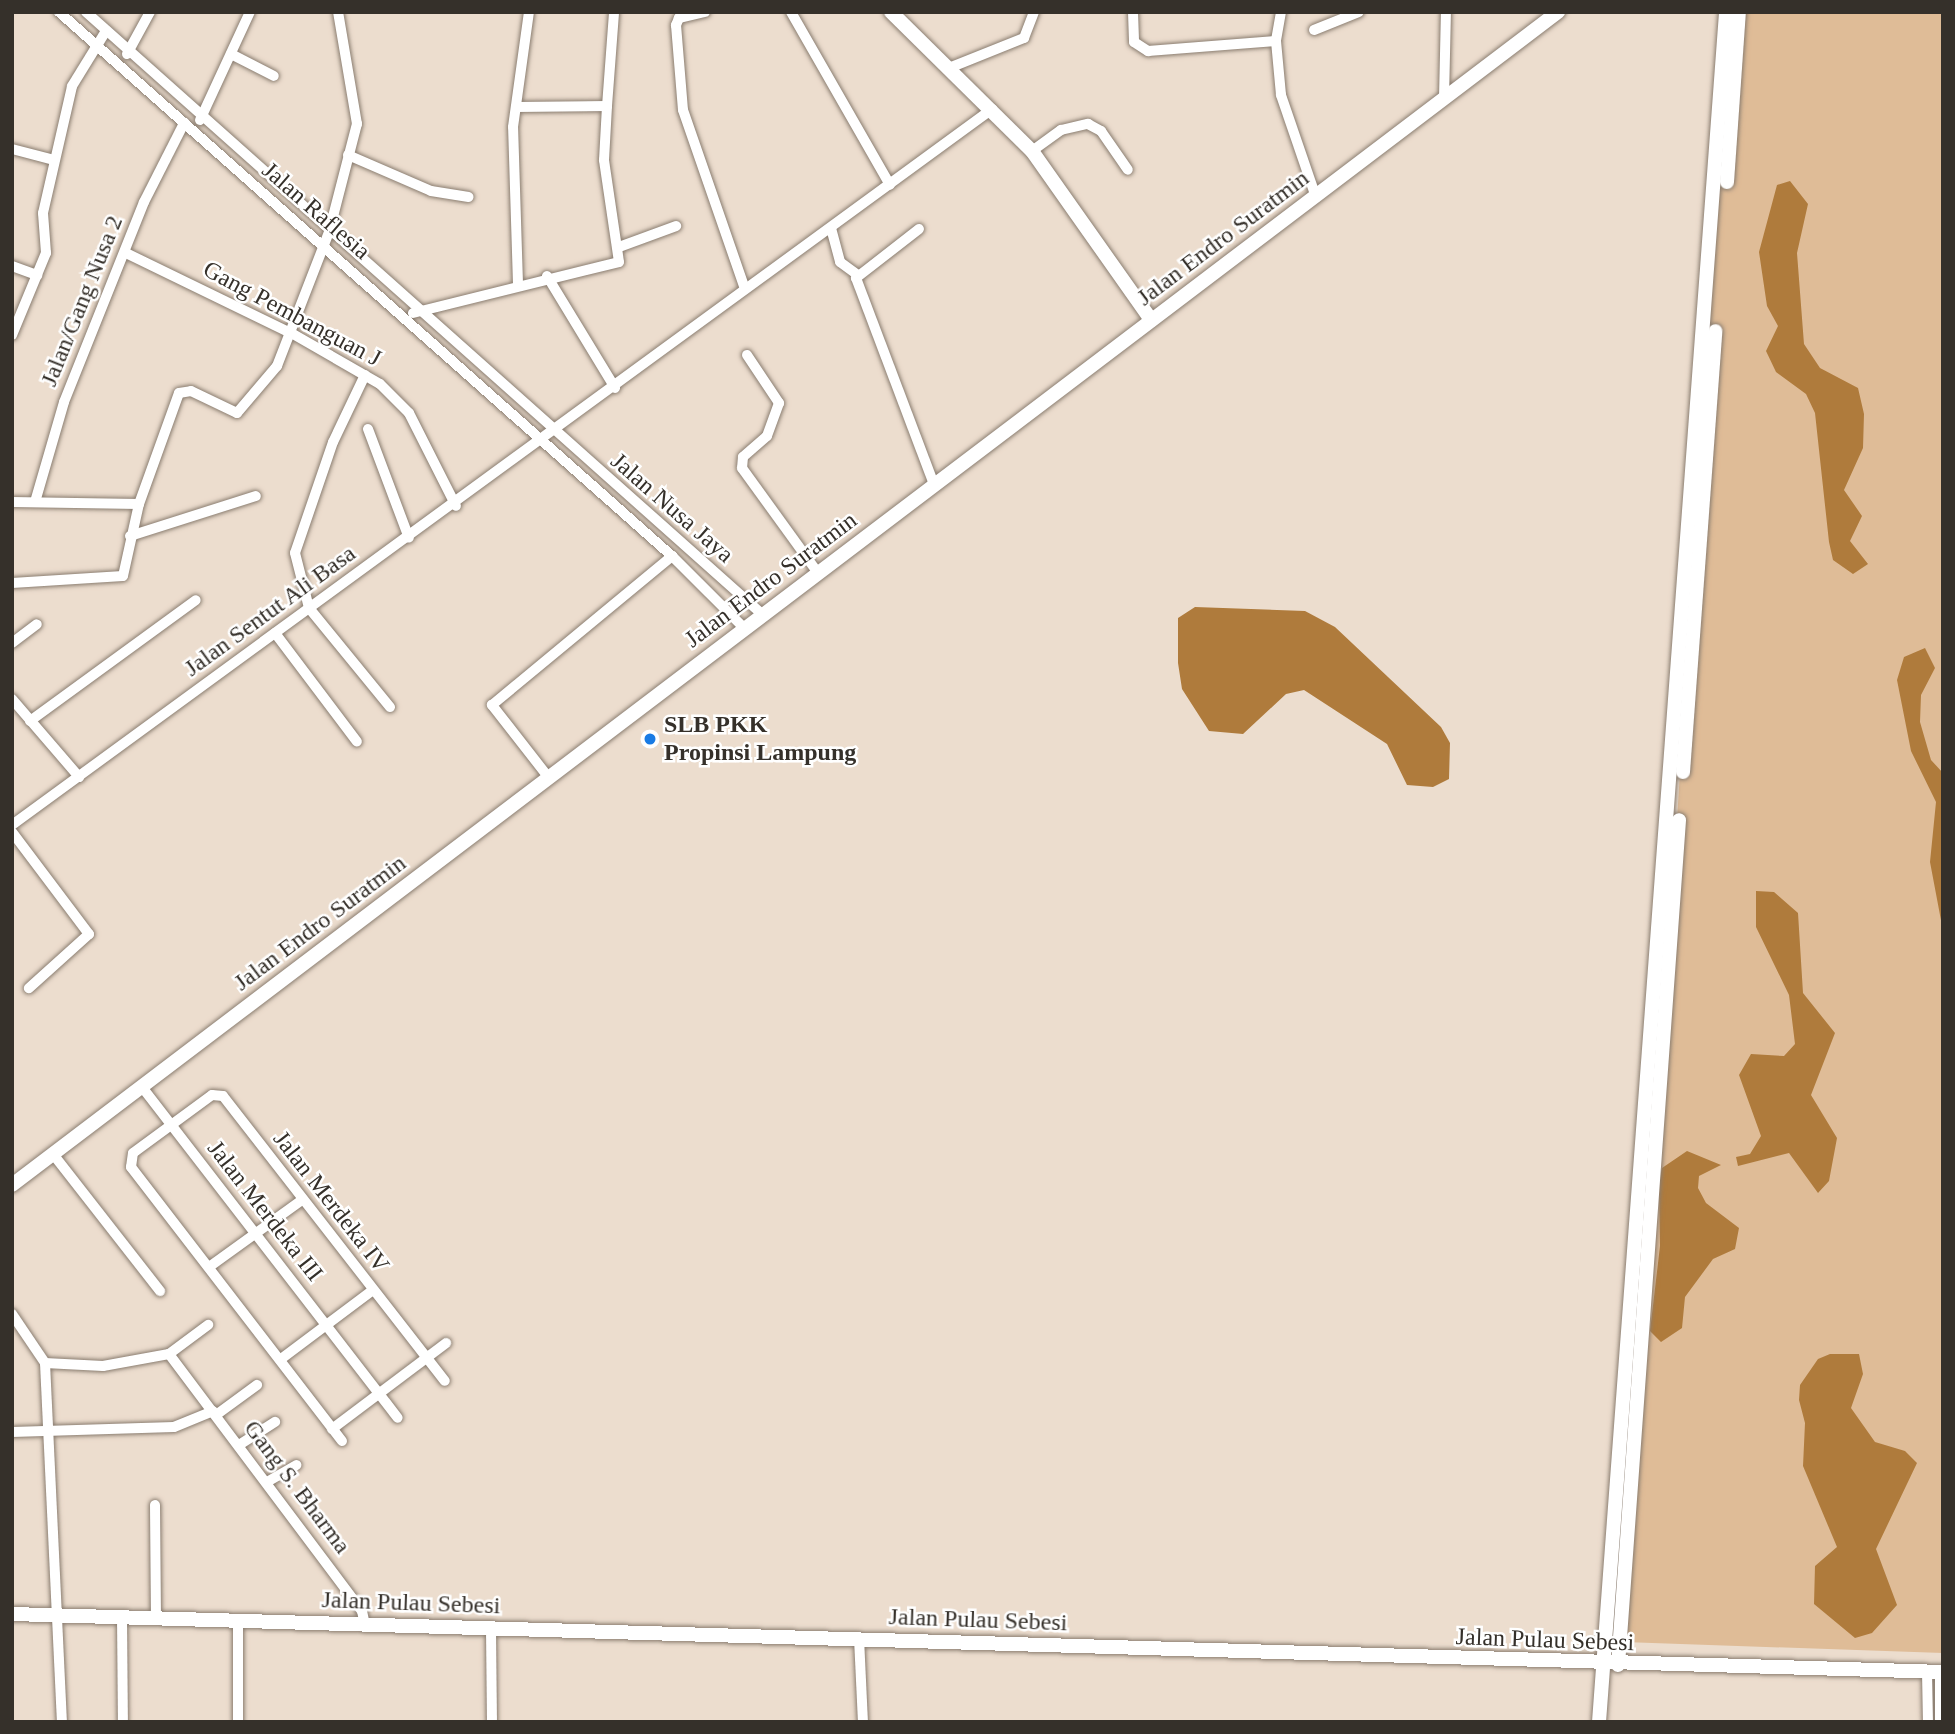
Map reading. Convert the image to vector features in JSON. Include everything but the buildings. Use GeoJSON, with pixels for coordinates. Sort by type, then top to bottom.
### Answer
{"type":"FeatureCollection","features":[{"type":"Feature","properties":{"kind":"street","name":"Jalan Raflesia"},"geometry":{"type":"LineString","coordinates":[[60,12],[95,44],[170,102],[201,120],[326,239],[553,433]]}},
{"type":"Feature","properties":{"kind":"street","name":"Jalan Raflesia"},"geometry":{"type":"LineString","coordinates":[[86,12],[170,102],[184,123],[326,239]]}},
{"type":"Feature","properties":{"kind":"street"},"geometry":{"type":"LineString","coordinates":[[127,54],[150,12]]}},
{"type":"Feature","properties":{"kind":"street"},"geometry":{"type":"LineString","coordinates":[[201,120],[250,12]]}},
{"type":"Feature","properties":{"kind":"street"},"geometry":{"type":"LineString","coordinates":[[12,583],[124,576],[130,536],[139,505],[179,393],[191,391],[242,411],[293,334],[326,239],[359,109],[338,12]]}},
{"type":"Feature","properties":{"kind":"street"},"geometry":{"type":"LineString","coordinates":[[518,284],[516,107],[528,12]]}},
{"type":"Feature","properties":{"kind":"street"},"geometry":{"type":"LineString","coordinates":[[411,314],[547,276],[619,261],[604,160],[614,12]]}},
{"type":"Feature","properties":{"kind":"street"},"geometry":{"type":"LineString","coordinates":[[705,12],[679,18],[676,25],[685,121],[745,289]]}},
{"type":"Feature","properties":{"kind":"street"},"geometry":{"type":"LineString","coordinates":[[791,12],[890,186]]}},
{"type":"Feature","properties":{"kind":"street"},"geometry":{"type":"LineString","coordinates":[[891,12],[1032,151],[1151,320]]}},
{"type":"Feature","properties":{"kind":"street"},"geometry":{"type":"LineString","coordinates":[[949,68],[1024,38],[1034,12]]}},
{"type":"Feature","properties":{"kind":"street"},"geometry":{"type":"LineString","coordinates":[[1133,12],[1133,42],[1147,51],[1276,41]]}},
{"type":"Feature","properties":{"kind":"street"},"geometry":{"type":"LineString","coordinates":[[1281,12],[1276,41],[1281,95],[1316,197]]}},
{"type":"Feature","properties":{"kind":"street"},"geometry":{"type":"LineString","coordinates":[[1314,30],[1359,12]]}},
{"type":"Feature","properties":{"kind":"street"},"geometry":{"type":"LineString","coordinates":[[1444,98],[1446,12]]}},
{"type":"Feature","properties":{"kind":"street","name":"Jalan Endro Suratmin"},"geometry":{"type":"LineString","coordinates":[[12,1185],[1558,12]]}},
{"type":"Feature","properties":{"kind":"street"},"geometry":{"type":"LineString","coordinates":[[1599,1722],[1727,12]]}},
{"type":"Feature","properties":{"kind":"street"},"geometry":{"type":"LineString","coordinates":[[1618,1665],[1739,12]]}},
{"type":"Feature","properties":{"kind":"street"},"geometry":{"type":"LineString","coordinates":[[12,335],[46,253],[41,225],[54,160],[76,76],[105,32]]}},
{"type":"Feature","properties":{"kind":"street"},"geometry":{"type":"LineString","coordinates":[[231,54],[274,76]]}},
{"type":"Feature","properties":{"kind":"street"},"geometry":{"type":"LineString","coordinates":[[516,107],[607,106]]}},
{"type":"Feature","properties":{"kind":"street","name":"Jalan Sentut Ali Basa"},"geometry":{"type":"LineString","coordinates":[[12,825],[275,632],[456,506],[745,289],[890,186],[992,109]]}},
{"type":"Feature","properties":{"kind":"street","name":"Jalan/Gang Nusa 2"},"geometry":{"type":"LineString","coordinates":[[36,502],[64,402],[128,254],[144,202],[184,123]]}},
{"type":"Feature","properties":{"kind":"street"},"geometry":{"type":"LineString","coordinates":[[1032,151],[1061,130],[1088,124],[1101,131],[1128,170]]}},
{"type":"Feature","properties":{"kind":"street"},"geometry":{"type":"LineString","coordinates":[[12,149],[54,160]]}},
{"type":"Feature","properties":{"kind":"street"},"geometry":{"type":"LineString","coordinates":[[348,155],[431,191],[469,197]]}},
{"type":"Feature","properties":{"kind":"street"},"geometry":{"type":"LineString","coordinates":[[619,247],[676,226]]}},
{"type":"Feature","properties":{"kind":"street"},"geometry":{"type":"LineString","coordinates":[[831,228],[840,262],[858,275],[934,484]]}},
{"type":"Feature","properties":{"kind":"street"},"geometry":{"type":"LineString","coordinates":[[858,275],[919,229]]}},
{"type":"Feature","properties":{"kind":"street","name":"Gang Pembanguan J"},"geometry":{"type":"LineString","coordinates":[[128,254],[293,334],[365,375],[410,412],[456,506]]}},
{"type":"Feature","properties":{"kind":"street"},"geometry":{"type":"LineString","coordinates":[[12,266],[37,275]]}},
{"type":"Feature","properties":{"kind":"street"},"geometry":{"type":"LineString","coordinates":[[547,276],[615,388]]}},
{"type":"Feature","properties":{"kind":"street","name":"Jalan Raflesia"},"geometry":{"type":"LineString","coordinates":[[411,314],[543,442]]}},
{"type":"Feature","properties":{"kind":"street"},"geometry":{"type":"LineString","coordinates":[[747,355],[779,403],[767,436],[743,457],[742,468],[818,573]]}},
{"type":"Feature","properties":{"kind":"street"},"geometry":{"type":"LineString","coordinates":[[365,375],[333,442],[295,553],[309,608],[390,707]]}},
{"type":"Feature","properties":{"kind":"street"},"geometry":{"type":"LineString","coordinates":[[368,429],[409,537]]}},
{"type":"Feature","properties":{"kind":"street","name":"Jalan Nusa Jaya"},"geometry":{"type":"LineString","coordinates":[[553,433],[763,615]]}},
{"type":"Feature","properties":{"kind":"street","name":"Jalan Nusa Jaya"},"geometry":{"type":"LineString","coordinates":[[543,442],[672,556],[745,629]]}},
{"type":"Feature","properties":{"kind":"street"},"geometry":{"type":"LineString","coordinates":[[130,536],[256,496]]}},
{"type":"Feature","properties":{"kind":"street"},"geometry":{"type":"LineString","coordinates":[[12,502],[139,505]]}},
{"type":"Feature","properties":{"kind":"street"},"geometry":{"type":"LineString","coordinates":[[549,778],[492,705],[672,556]]}},
{"type":"Feature","properties":{"kind":"street"},"geometry":{"type":"LineString","coordinates":[[30,721],[196,600]]}},
{"type":"Feature","properties":{"kind":"street"},"geometry":{"type":"LineString","coordinates":[[12,643],[37,624]]}},
{"type":"Feature","properties":{"kind":"street"},"geometry":{"type":"LineString","coordinates":[[275,632],[357,742]]}},
{"type":"Feature","properties":{"kind":"street"},"geometry":{"type":"LineString","coordinates":[[12,699],[79,777]]}},
{"type":"Feature","properties":{"kind":"street"},"geometry":{"type":"LineString","coordinates":[[12,832],[89,934],[29,988]]}},
{"type":"Feature","properties":{"kind":"street","name":"Jalan Merdeka III"},"geometry":{"type":"LineString","coordinates":[[142,1087],[398,1418]]}},
{"type":"Feature","properties":{"kind":"street","name":"Jalan Merdeka IV"},"geometry":{"type":"LineString","coordinates":[[170,1123],[221,1094],[445,1381]]}},
{"type":"Feature","properties":{"kind":"street"},"geometry":{"type":"LineString","coordinates":[[170,1123],[133,1153],[130,1164],[342,1441]]}},
{"type":"Feature","properties":{"kind":"street"},"geometry":{"type":"LineString","coordinates":[[53,1154],[160,1290]]}},
{"type":"Feature","properties":{"kind":"street"},"geometry":{"type":"LineString","coordinates":[[209,1267],[302,1200]]}},
{"type":"Feature","properties":{"kind":"street"},"geometry":{"type":"LineString","coordinates":[[281,1359],[373,1290]]}},
{"type":"Feature","properties":{"kind":"street"},"geometry":{"type":"LineString","coordinates":[[12,1314],[45,1363],[62,1722]]}},
{"type":"Feature","properties":{"kind":"street"},"geometry":{"type":"LineString","coordinates":[[45,1363],[103,1366],[169,1353],[208,1325]]}},
{"type":"Feature","properties":{"kind":"street"},"geometry":{"type":"LineString","coordinates":[[332,1429],[446,1343]]}},
{"type":"Feature","properties":{"kind":"street","name":"Gang S. Bharma"},"geometry":{"type":"LineString","coordinates":[[169,1353],[267,1482],[366,1625]]}},
{"type":"Feature","properties":{"kind":"street"},"geometry":{"type":"LineString","coordinates":[[12,1432],[180,1427],[215,1413],[257,1385]]}},
{"type":"Feature","properties":{"kind":"street"},"geometry":{"type":"LineString","coordinates":[[239,1445],[275,1422]]}},
{"type":"Feature","properties":{"kind":"street"},"geometry":{"type":"LineString","coordinates":[[267,1482],[296,1465]]}},
{"type":"Feature","properties":{"kind":"street"},"geometry":{"type":"LineString","coordinates":[[155,1505],[156,1618]]}},
{"type":"Feature","properties":{"kind":"street","name":"Jalan Pulau Sebesi"},"geometry":{"type":"LineString","coordinates":[[12,1614],[859,1638],[1602,1665],[1937,1672]]}},
{"type":"Feature","properties":{"kind":"street"},"geometry":{"type":"LineString","coordinates":[[122,1616],[123,1722]]}},
{"type":"Feature","properties":{"kind":"street"},"geometry":{"type":"LineString","coordinates":[[237,1620],[238,1722]]}},
{"type":"Feature","properties":{"kind":"street"},"geometry":{"type":"LineString","coordinates":[[491,1629],[492,1722]]}},
{"type":"Feature","properties":{"kind":"street"},"geometry":{"type":"LineString","coordinates":[[859,1638],[863,1722]]}},
{"type":"Feature","properties":{"kind":"street"},"geometry":{"type":"LineString","coordinates":[[1928,1722],[1937,1672]]}},
{"type":"Feature","properties":{"kind":"street"},"geometry":{"type":"LineString","coordinates":[[1937,1672],[1940,1722]]}},
{"type":"Feature","properties":{"kind":"shaded area"},"geometry":{"type":"Polygon","coordinates":[[[1729,12],[1943,12],[1943,1653],[1624,1642],[1729,12]]]}},
{"type":"Feature","properties":{"kind":"shaded area"},"geometry":{"type":"Polygon","coordinates":[[[1790,181],[1808,204],[1797,253],[1804,344],[1820,368],[1858,388],[1864,414],[1863,448],[1844,490],[1862,516],[1850,541],[1868,564],[1853,574],[1833,560],[1815,413],[1806,394],[1776,372],[1766,351],[1778,326],[1767,306],[1759,252],[1777,185],[1790,181]]]}},
{"type":"Feature","properties":{"kind":"shaded area"},"geometry":{"type":"Polygon","coordinates":[[[1195,607],[1305,611],[1335,627],[1441,727],[1450,743],[1449,779],[1433,787],[1407,785],[1387,744],[1304,690],[1286,694],[1243,734],[1209,731],[1182,689],[1178,663],[1178,618],[1195,607]]]}},
{"type":"Feature","properties":{"kind":"shaded area"},"geometry":{"type":"Polygon","coordinates":[[[1925,648],[1935,668],[1921,695],[1920,722],[1931,760],[1943,773],[1943,931],[1930,862],[1936,802],[1911,751],[1897,680],[1904,657],[1925,648]]]}},
{"type":"Feature","properties":{"kind":"shaded area"},"geometry":{"type":"Polygon","coordinates":[[[1756,891],[1774,892],[1798,913],[1803,993],[1835,1033],[1811,1095],[1837,1138],[1829,1181],[1818,1193],[1789,1153],[1738,1166],[1736,1157],[1750,1154],[1761,1136],[1739,1075],[1751,1054],[1784,1056],[1795,1044],[1789,995],[1756,927],[1756,891]]]}},
{"type":"Feature","properties":{"kind":"shaded area"},"geometry":{"type":"Polygon","coordinates":[[[1687,1151],[1721,1165],[1699,1176],[1698,1188],[1706,1203],[1739,1228],[1735,1249],[1713,1259],[1685,1297],[1682,1328],[1661,1342],[1650,1331],[1660,1246],[1659,1181],[1662,1168],[1687,1151]]]}},
{"type":"Feature","properties":{"kind":"shaded area"},"geometry":{"type":"Polygon","coordinates":[[[1830,1354],[1859,1354],[1863,1374],[1851,1408],[1875,1442],[1905,1451],[1917,1463],[1876,1549],[1897,1605],[1872,1633],[1855,1638],[1814,1604],[1815,1566],[1837,1547],[1803,1466],[1805,1423],[1799,1400],[1800,1385],[1818,1359],[1830,1354]]]}},
{"type":"Feature","properties":{"kind":"place","name":"SLB PKK Propinsi Lampung"},"geometry":{"type":"Point","coordinates":[650,739]}}]}
